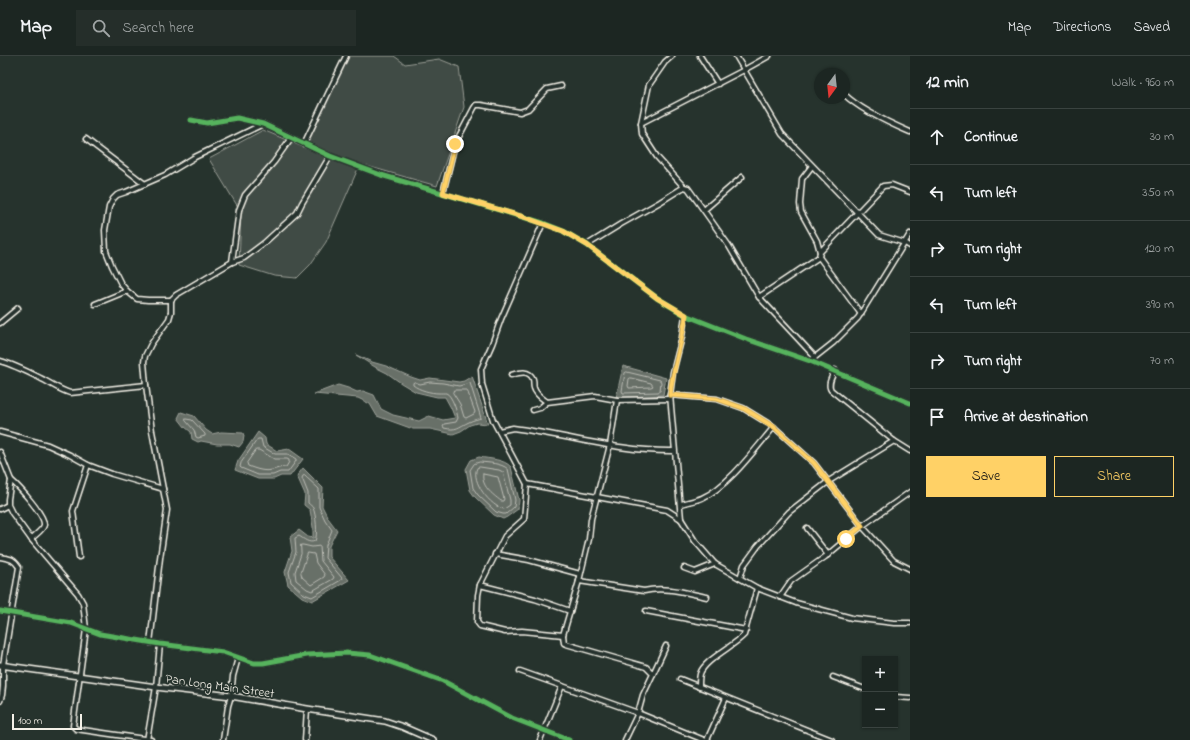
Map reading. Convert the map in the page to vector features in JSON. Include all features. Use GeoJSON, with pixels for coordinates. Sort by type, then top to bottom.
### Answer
{"type":"FeatureCollection","features":[{"type":"Feature","properties":{"kind":"street"},"geometry":{"type":"LineString","coordinates":[[304,144],[346,56]]}},
{"type":"Feature","properties":{"kind":"street"},"geometry":{"type":"LineString","coordinates":[[672,56],[665,62],[649,85],[641,123],[642,134],[657,157],[684,187],[688,188],[704,210],[729,246],[759,297],[815,357]]}},
{"type":"Feature","properties":{"kind":"street"},"geometry":{"type":"LineString","coordinates":[[700,56],[718,84]]}},
{"type":"Feature","properties":{"kind":"street"},"geometry":{"type":"LineString","coordinates":[[736,56],[782,134],[879,235],[910,246]]}},
{"type":"Feature","properties":{"kind":"street"},"geometry":{"type":"LineString","coordinates":[[641,123],[769,56]]}},
{"type":"Feature","properties":{"kind":"street"},"geometry":{"type":"LineString","coordinates":[[443,193],[455,144],[476,105],[520,112],[528,109],[547,89],[560,86]]}},
{"type":"Feature","properties":{"kind":"street"},"geometry":{"type":"LineString","coordinates":[[850,100],[893,125],[910,132]]}},
{"type":"Feature","properties":{"kind":"street"},"geometry":{"type":"LineString","coordinates":[[191,120],[207,122],[237,118],[263,124],[330,156],[381,175],[417,187],[443,193],[543,223],[563,231],[587,245],[657,298],[686,315],[746,339],[834,370],[910,403]]}},
{"type":"Feature","properties":{"kind":"street"},"geometry":{"type":"LineString","coordinates":[[263,124],[195,157],[165,175],[117,195],[113,199],[109,207],[105,230],[106,251],[121,284],[137,299],[171,300],[176,295],[232,262],[244,258],[264,243],[297,213],[330,156]]}},
{"type":"Feature","properties":{"kind":"street"},"geometry":{"type":"LineString","coordinates":[[232,262],[239,210],[244,195],[274,162],[291,138]]}},
{"type":"Feature","properties":{"kind":"street"},"geometry":{"type":"LineString","coordinates":[[86,139],[146,184]]}},
{"type":"Feature","properties":{"kind":"street"},"geometry":{"type":"LineString","coordinates":[[812,166],[802,179],[800,204],[801,212],[816,241],[820,254],[861,314]]}},
{"type":"Feature","properties":{"kind":"street"},"geometry":{"type":"LineString","coordinates":[[704,210],[742,177]]}},
{"type":"Feature","properties":{"kind":"street"},"geometry":{"type":"LineString","coordinates":[[759,297],[820,254],[883,186],[892,186],[910,192]]}},
{"type":"Feature","properties":{"kind":"street"},"geometry":{"type":"LineString","coordinates":[[587,245],[684,187]]}},
{"type":"Feature","properties":{"kind":"street"},"geometry":{"type":"LineString","coordinates":[[543,223],[481,369],[482,384],[493,420],[527,484],[524,519],[505,536],[480,585],[477,622],[480,626],[505,632],[522,631],[563,635]]}},
{"type":"Feature","properties":{"kind":"street"},"geometry":{"type":"LineString","coordinates":[[810,361],[848,329],[861,314],[910,234]]}},
{"type":"Feature","properties":{"kind":"street"},"geometry":{"type":"LineString","coordinates":[[95,304],[127,291]]}},
{"type":"Feature","properties":{"kind":"street"},"geometry":{"type":"LineString","coordinates":[[150,643],[167,510],[152,431],[144,362],[150,344],[168,320],[171,312],[171,300]]}},
{"type":"Feature","properties":{"kind":"street"},"geometry":{"type":"LineString","coordinates":[[0,323],[18,308]]}},
{"type":"Feature","properties":{"kind":"street"},"geometry":{"type":"LineString","coordinates":[[681,519],[681,504],[674,451],[670,397],[673,372],[686,315]]}},
{"type":"Feature","properties":{"kind":"street"},"geometry":{"type":"LineString","coordinates":[[0,361],[70,393],[146,385]]}},
{"type":"Feature","properties":{"kind":"street"},"geometry":{"type":"LineString","coordinates":[[834,370],[829,388],[894,441],[910,452]]}},
{"type":"Feature","properties":{"kind":"street"},"geometry":{"type":"LineString","coordinates":[[511,375],[521,372],[528,373],[533,379],[534,388],[538,395],[547,402]]}},
{"type":"Feature","properties":{"kind":"street"},"geometry":{"type":"LineString","coordinates":[[533,410],[540,408],[547,402],[595,396],[617,400],[670,397],[717,399],[743,408],[774,427],[814,463],[862,526],[894,561],[910,569]]}},
{"type":"Feature","properties":{"kind":"street"},"geometry":{"type":"LineString","coordinates":[[617,400],[610,445],[596,496],[591,519],[589,540],[579,582],[563,635],[564,643],[646,667],[653,674]]}},
{"type":"Feature","properties":{"kind":"street"},"geometry":{"type":"LineString","coordinates":[[681,504],[701,499],[711,493],[736,472],[774,427]]}},
{"type":"Feature","properties":{"kind":"street"},"geometry":{"type":"LineString","coordinates":[[499,431],[513,428],[619,447],[674,451]]}},
{"type":"Feature","properties":{"kind":"street"},"geometry":{"type":"LineString","coordinates":[[0,432],[48,445],[88,465],[112,474],[163,489]]}},
{"type":"Feature","properties":{"kind":"street"},"geometry":{"type":"LineString","coordinates":[[740,578],[744,565],[758,546],[790,512],[829,481],[894,441]]}},
{"type":"Feature","properties":{"kind":"street"},"geometry":{"type":"LineString","coordinates":[[0,452],[11,480],[23,491],[44,523],[43,528],[31,539]]}},
{"type":"Feature","properties":{"kind":"street"},"geometry":{"type":"LineString","coordinates":[[79,557],[72,514],[88,465]]}},
{"type":"Feature","properties":{"kind":"street"},"geometry":{"type":"LineString","coordinates":[[11,480],[8,505],[12,513],[31,539],[78,594],[83,602],[86,629],[73,726],[76,729],[148,740],[156,687],[160,644]]}},
{"type":"Feature","properties":{"kind":"street"},"geometry":{"type":"LineString","coordinates":[[527,484],[667,510],[681,519],[695,541],[715,564],[757,588],[796,603],[852,618],[894,623],[910,623]]}},
{"type":"Feature","properties":{"kind":"street"},"geometry":{"type":"LineString","coordinates":[[780,597],[791,581],[828,555],[862,526],[910,492]]}},
{"type":"Feature","properties":{"kind":"street"},"geometry":{"type":"LineString","coordinates":[[0,509],[8,505]]}},
{"type":"Feature","properties":{"kind":"street"},"geometry":{"type":"LineString","coordinates":[[807,528],[828,555]]}},
{"type":"Feature","properties":{"kind":"street"},"geometry":{"type":"LineString","coordinates":[[495,554],[529,560],[580,574]]}},
{"type":"Feature","properties":{"kind":"street"},"geometry":{"type":"LineString","coordinates":[[0,557],[15,561],[19,567],[1,665],[3,686],[0,701]]}},
{"type":"Feature","properties":{"kind":"street"},"geometry":{"type":"LineString","coordinates":[[684,568],[694,572],[715,564]]}},
{"type":"Feature","properties":{"kind":"street"},"geometry":{"type":"LineString","coordinates":[[579,582],[644,591],[654,588],[663,589],[707,597]]}},
{"type":"Feature","properties":{"kind":"street"},"geometry":{"type":"LineString","coordinates":[[480,585],[535,599],[570,611]]}},
{"type":"Feature","properties":{"kind":"street"},"geometry":{"type":"LineString","coordinates":[[699,687],[700,672],[719,654],[740,639],[746,630],[757,588]]}},
{"type":"Feature","properties":{"kind":"street"},"geometry":{"type":"LineString","coordinates":[[0,611],[71,623],[100,634],[150,643],[223,652],[254,663],[263,663],[307,655],[347,652],[370,655],[444,681],[512,718],[570,740]]}},
{"type":"Feature","properties":{"kind":"street"},"geometry":{"type":"LineString","coordinates":[[646,611],[746,630]]}},
{"type":"Feature","properties":{"kind":"street"},"geometry":{"type":"LineString","coordinates":[[625,740],[666,646]]}},
{"type":"Feature","properties":{"kind":"street"},"geometry":{"type":"LineString","coordinates":[[223,740],[233,676],[238,658]]}},
{"type":"Feature","properties":{"kind":"street","name":"Pan Long Main Street"},"geometry":{"type":"LineString","coordinates":[[1,665],[231,696],[392,722],[433,740]]}},
{"type":"Feature","properties":{"kind":"street"},"geometry":{"type":"LineString","coordinates":[[520,671],[638,713],[706,740],[726,698]]}},
{"type":"Feature","properties":{"kind":"street"},"geometry":{"type":"LineString","coordinates":[[833,677],[862,688]]}},
{"type":"Feature","properties":{"kind":"street"},"geometry":{"type":"LineString","coordinates":[[680,679],[832,740]]}},
{"type":"Feature","properties":{"kind":"street"},"geometry":{"type":"LineString","coordinates":[[540,740],[562,686]]}},
{"type":"Feature","properties":{"kind":"street"},"geometry":{"type":"LineString","coordinates":[[898,697],[910,698]]}},
{"type":"Feature","properties":{"kind":"street"},"geometry":{"type":"LineString","coordinates":[[305,740],[307,709]]}},
{"type":"Feature","properties":{"kind":"shaded area"},"geometry":{"type":"Polygon","coordinates":[[[346,56],[394,56],[405,64],[439,59],[459,67],[464,107],[437,186],[360,164],[326,242],[310,265],[297,278],[274,276],[239,265],[241,212],[209,159],[263,130],[305,148],[346,56]]]}},
{"type":"Feature","properties":{"kind":"water"},"geometry":{"type":"Polygon","coordinates":[[[356,355],[420,380],[430,378],[459,382],[472,376],[488,424],[477,423],[470,425],[453,434],[430,429],[413,429],[377,416],[370,404],[358,398],[314,394],[338,385],[357,392],[363,391],[374,395],[381,409],[393,415],[419,421],[429,416],[443,420],[455,418],[445,397],[437,397],[416,392],[356,355]]]}},
{"type":"Feature","properties":{"kind":"water"},"geometry":{"type":"Polygon","coordinates":[[[623,366],[666,378],[663,395],[616,398],[623,366]]]}},
{"type":"Feature","properties":{"kind":"water"},"geometry":{"type":"Polygon","coordinates":[[[181,412],[194,416],[206,430],[212,434],[221,432],[243,433],[243,442],[239,447],[230,444],[198,442],[192,439],[191,432],[178,418],[181,412]]]}},
{"type":"Feature","properties":{"kind":"water"},"geometry":{"type":"Polygon","coordinates":[[[258,432],[265,438],[266,444],[277,451],[289,449],[303,459],[290,476],[281,476],[274,479],[258,479],[235,470],[238,461],[258,432]]]}},
{"type":"Feature","properties":{"kind":"water"},"geometry":{"type":"Polygon","coordinates":[[[479,457],[505,462],[511,467],[519,500],[518,509],[503,519],[494,515],[475,497],[470,490],[466,469],[471,460],[479,457]]]}},
{"type":"Feature","properties":{"kind":"water"},"geometry":{"type":"Polygon","coordinates":[[[303,468],[323,488],[322,506],[328,518],[337,530],[329,546],[329,557],[349,580],[312,601],[302,597],[288,585],[285,572],[292,551],[290,537],[299,530],[308,537],[313,538],[310,510],[304,505],[305,494],[297,476],[303,468]]]}},
{"type":"Feature","properties":{"kind":"cycle path"},"geometry":{"type":"LineString","coordinates":[[191,120],[207,123],[237,118],[263,124],[330,156],[381,175],[543,223],[563,231],[587,245],[657,298],[685,315],[746,339],[810,361],[910,403]]}},
{"type":"Feature","properties":{"kind":"cycle path"},"geometry":{"type":"LineString","coordinates":[[0,611],[71,623],[100,634],[160,644],[223,652],[254,663],[263,663],[307,655],[347,653],[370,655],[443,681],[512,718],[569,740]]}},
{"type":"Feature","properties":{"kind":"route"},"geometry":{"type":"LineString","coordinates":[[455,144],[443,193],[543,223],[563,231],[587,245],[657,298],[686,315],[673,372],[670,395],[717,399],[743,408],[774,427],[814,463],[862,526],[846,539]]}}]}
